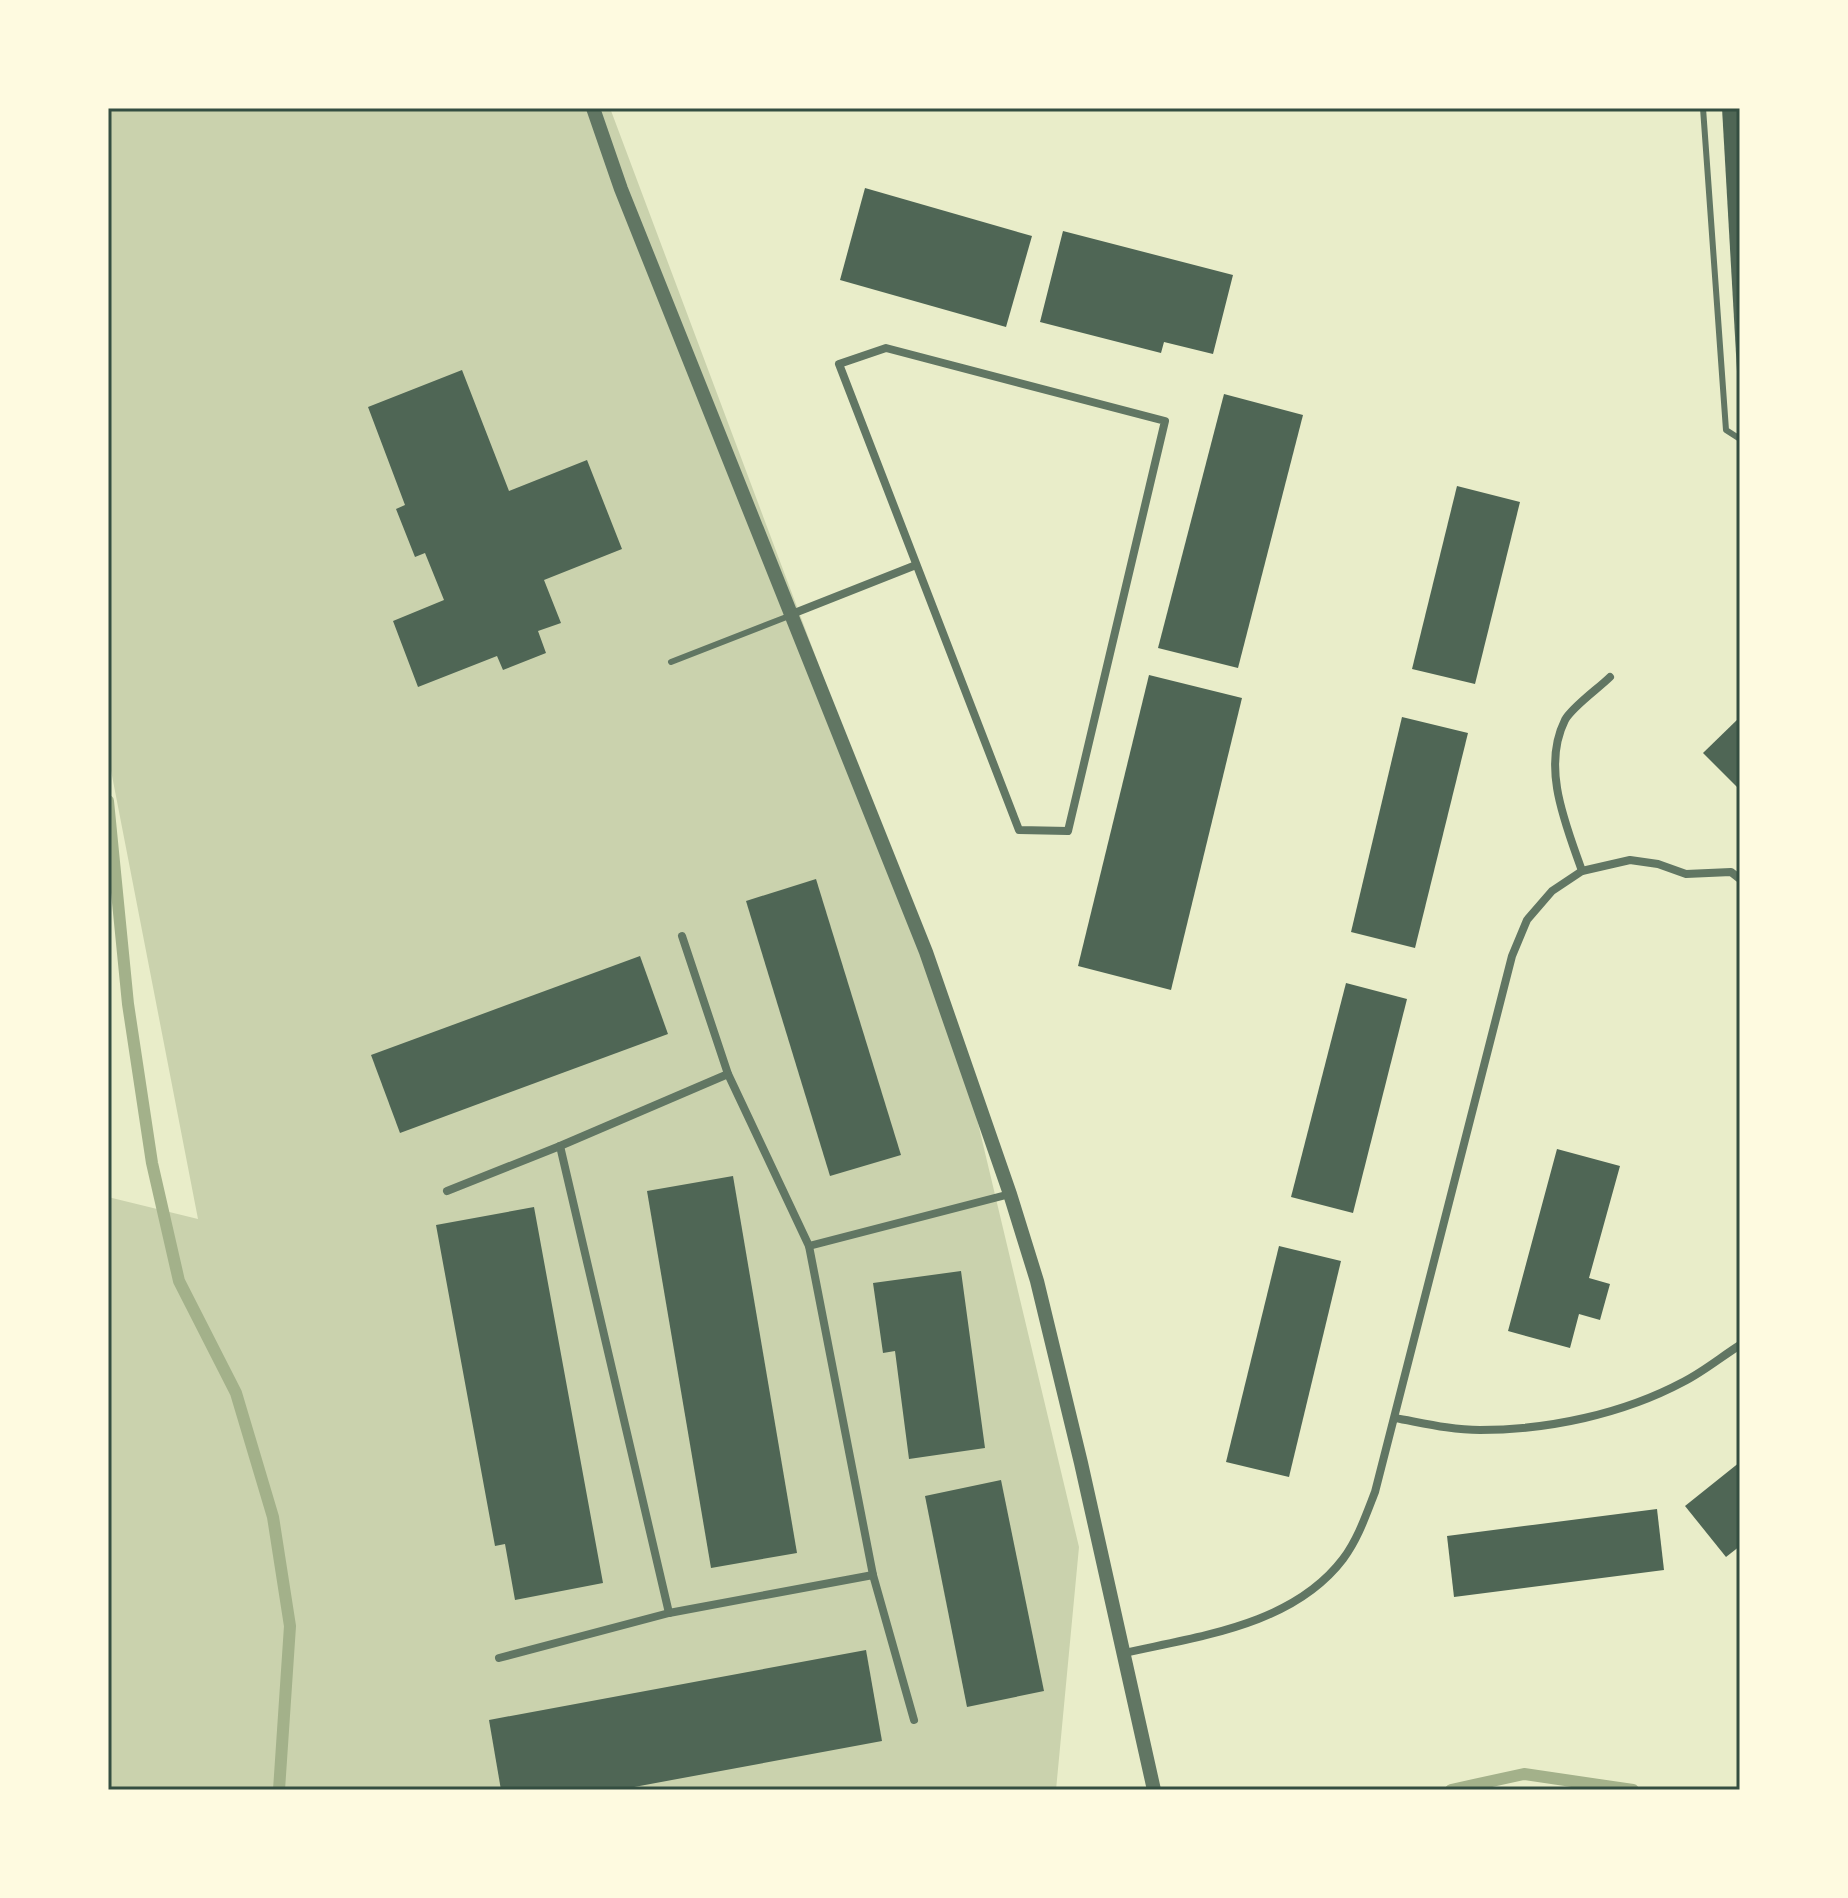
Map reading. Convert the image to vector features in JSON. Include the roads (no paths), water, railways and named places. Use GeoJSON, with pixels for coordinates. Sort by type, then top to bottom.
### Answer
{"type":"FeatureCollection","features":[{"type":"Feature","properties":{"kind":"street"},"geometry":{"type":"LineString","coordinates":[[593,108],[621,189],[931,965],[1010,1194],[1037,1281],[1154,1790]]}},
{"type":"Feature","properties":{"kind":"street"},"geometry":{"type":"LineString","coordinates":[[886,348],[1165,421],[1068,831],[1019,830],[916,565],[839,364],[886,348]]}},
{"type":"Feature","properties":{"kind":"street"},"geometry":{"type":"LineString","coordinates":[[792,614],[916,565]]}},
{"type":"Feature","properties":{"kind":"street"},"geometry":{"type":"LineString","coordinates":[[1582,871],[1556,785],[1555,755],[1566,718],[1610,677]]}},
{"type":"Feature","properties":{"kind":"street"},"geometry":{"type":"LineString","coordinates":[[1124,1653],[1243,1624],[1304,1597],[1342,1560],[1359,1532],[1375,1492],[1395,1418],[1512,956],[1527,920],[1552,891],[1582,871],[1630,860],[1658,864],[1686,874],[1731,872],[1740,879]]}},
{"type":"Feature","properties":{"kind":"street"},"geometry":{"type":"LineString","coordinates":[[682,936],[728,1074],[809,1246],[873,1575],[914,1720]]}},
{"type":"Feature","properties":{"kind":"street"},"geometry":{"type":"LineString","coordinates":[[447,1191],[728,1074]]}},
{"type":"Feature","properties":{"kind":"street"},"geometry":{"type":"LineString","coordinates":[[560,1146],[669,1613]]}},
{"type":"Feature","properties":{"kind":"street"},"geometry":{"type":"LineString","coordinates":[[809,1246],[1010,1194]]}},
{"type":"Feature","properties":{"kind":"street"},"geometry":{"type":"LineString","coordinates":[[1395,1418],[1480,1430],[1533,1426],[1600,1414],[1638,1404],[1685,1382],[1740,1345]]}},
{"type":"Feature","properties":{"kind":"street"},"geometry":{"type":"LineString","coordinates":[[499,1658],[669,1613],[873,1575]]}},
{"type":"Feature","properties":{"kind":"lane"},"geometry":{"type":"LineString","coordinates":[[1703,108],[1726,430],[1740,439]]}},
{"type":"Feature","properties":{"kind":"lane"},"geometry":{"type":"LineString","coordinates":[[671,662],[792,614]]}},
{"type":"Feature","properties":{"kind":"waterway"},"geometry":{"type":"LineString","coordinates":[[108,801],[128,1004],[152,1163],[179,1281],[236,1393],[273,1517],[290,1626],[279,1790]]}},
{"type":"Feature","properties":{"kind":"waterway"},"geometry":{"type":"LineString","coordinates":[[1451,1790],[1524,1774],[1633,1790]]}}]}
